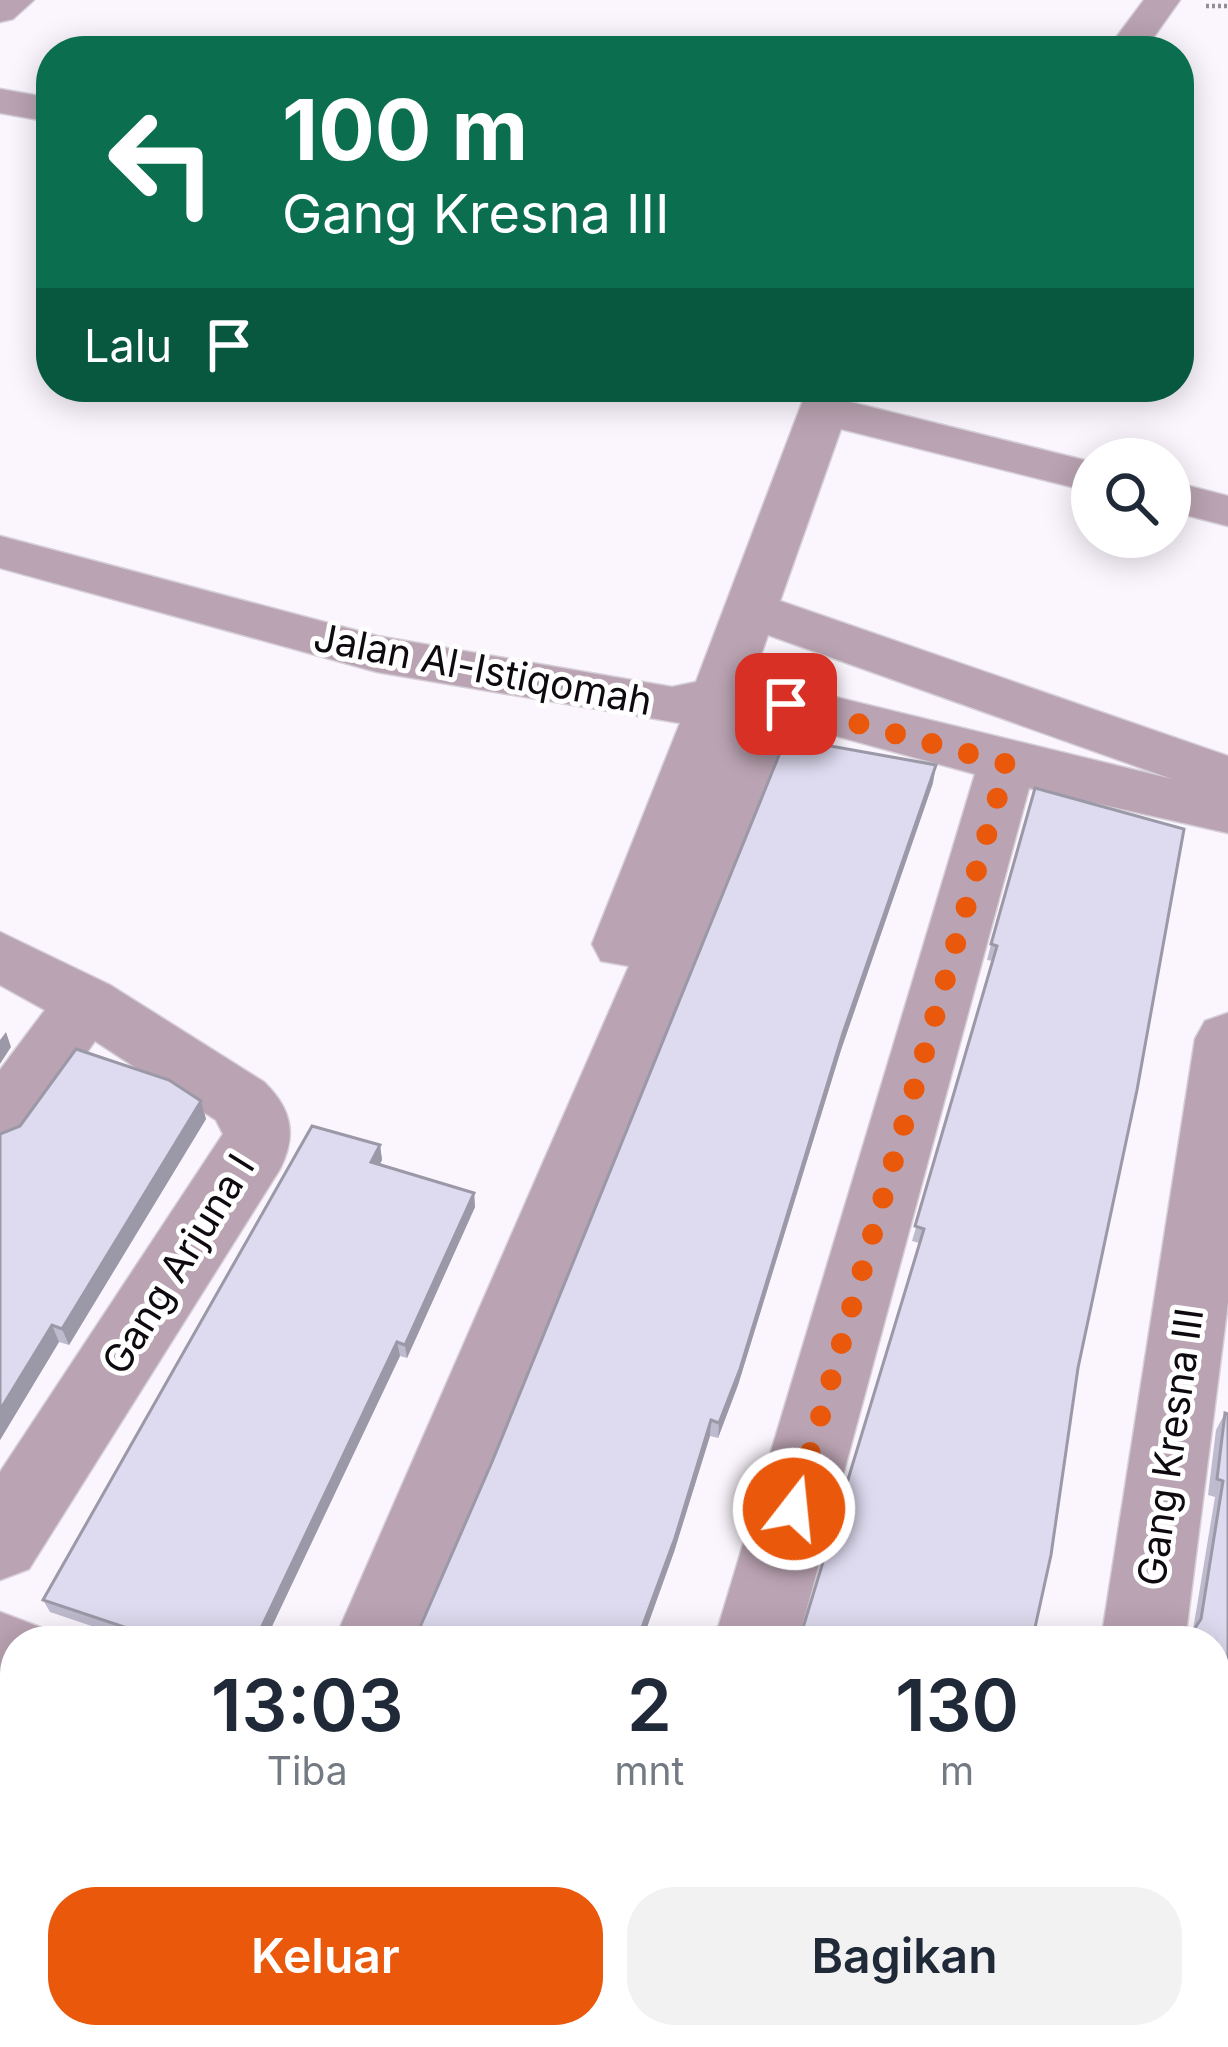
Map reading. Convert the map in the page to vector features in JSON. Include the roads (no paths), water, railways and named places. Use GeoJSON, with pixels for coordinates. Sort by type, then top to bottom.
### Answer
{"type":"FeatureCollection","features":[{"type":"Feature","properties":{"kind":"street"},"geometry":{"type":"LineString","coordinates":[[0,11],[16,0]]}},
{"type":"Feature","properties":{"kind":"street"},"geometry":{"type":"LineString","coordinates":[[1136,36],[1162,0]]}},
{"type":"Feature","properties":{"kind":"street"},"geometry":{"type":"LineString","coordinates":[[0,101],[36,107]]}},
{"type":"Feature","properties":{"kind":"street"},"geometry":{"type":"LineString","coordinates":[[382,1626],[550,1229],[744,703],[752,610],[827,402]]}},
{"type":"Feature","properties":{"kind":"street"},"geometry":{"type":"LineString","coordinates":[[838,402],[1071,471]]}},
{"type":"Feature","properties":{"kind":"street"},"geometry":{"type":"LineString","coordinates":[[1191,501],[1228,511]]}},
{"type":"Feature","properties":{"kind":"street","name":"Jalan Al-Istiqomah"},"geometry":{"type":"LineString","coordinates":[[0,552],[377,654],[673,706],[744,703]]}},
{"type":"Feature","properties":{"kind":"street"},"geometry":{"type":"LineString","coordinates":[[752,610],[1228,777]]}},
{"type":"Feature","properties":{"kind":"street"},"geometry":{"type":"LineString","coordinates":[[744,703],[786,704],[1007,764],[1228,812]]}},
{"type":"Feature","properties":{"kind":"street"},"geometry":{"type":"LineString","coordinates":[[760,1626],[1007,764]]}},
{"type":"Feature","properties":{"kind":"street","name":"Gang Arjuna I"},"geometry":{"type":"LineString","coordinates":[[0,956],[87,1003],[240,1101],[255,1114],[259,1128],[255,1149],[0,1542]]}},
{"type":"Feature","properties":{"kind":"street"},"geometry":{"type":"LineString","coordinates":[[0,1122],[87,1003]]}},
{"type":"Feature","properties":{"kind":"street","name":"Gang Kresna III"},"geometry":{"type":"LineString","coordinates":[[1145,1626],[1228,1039]]}}]}
